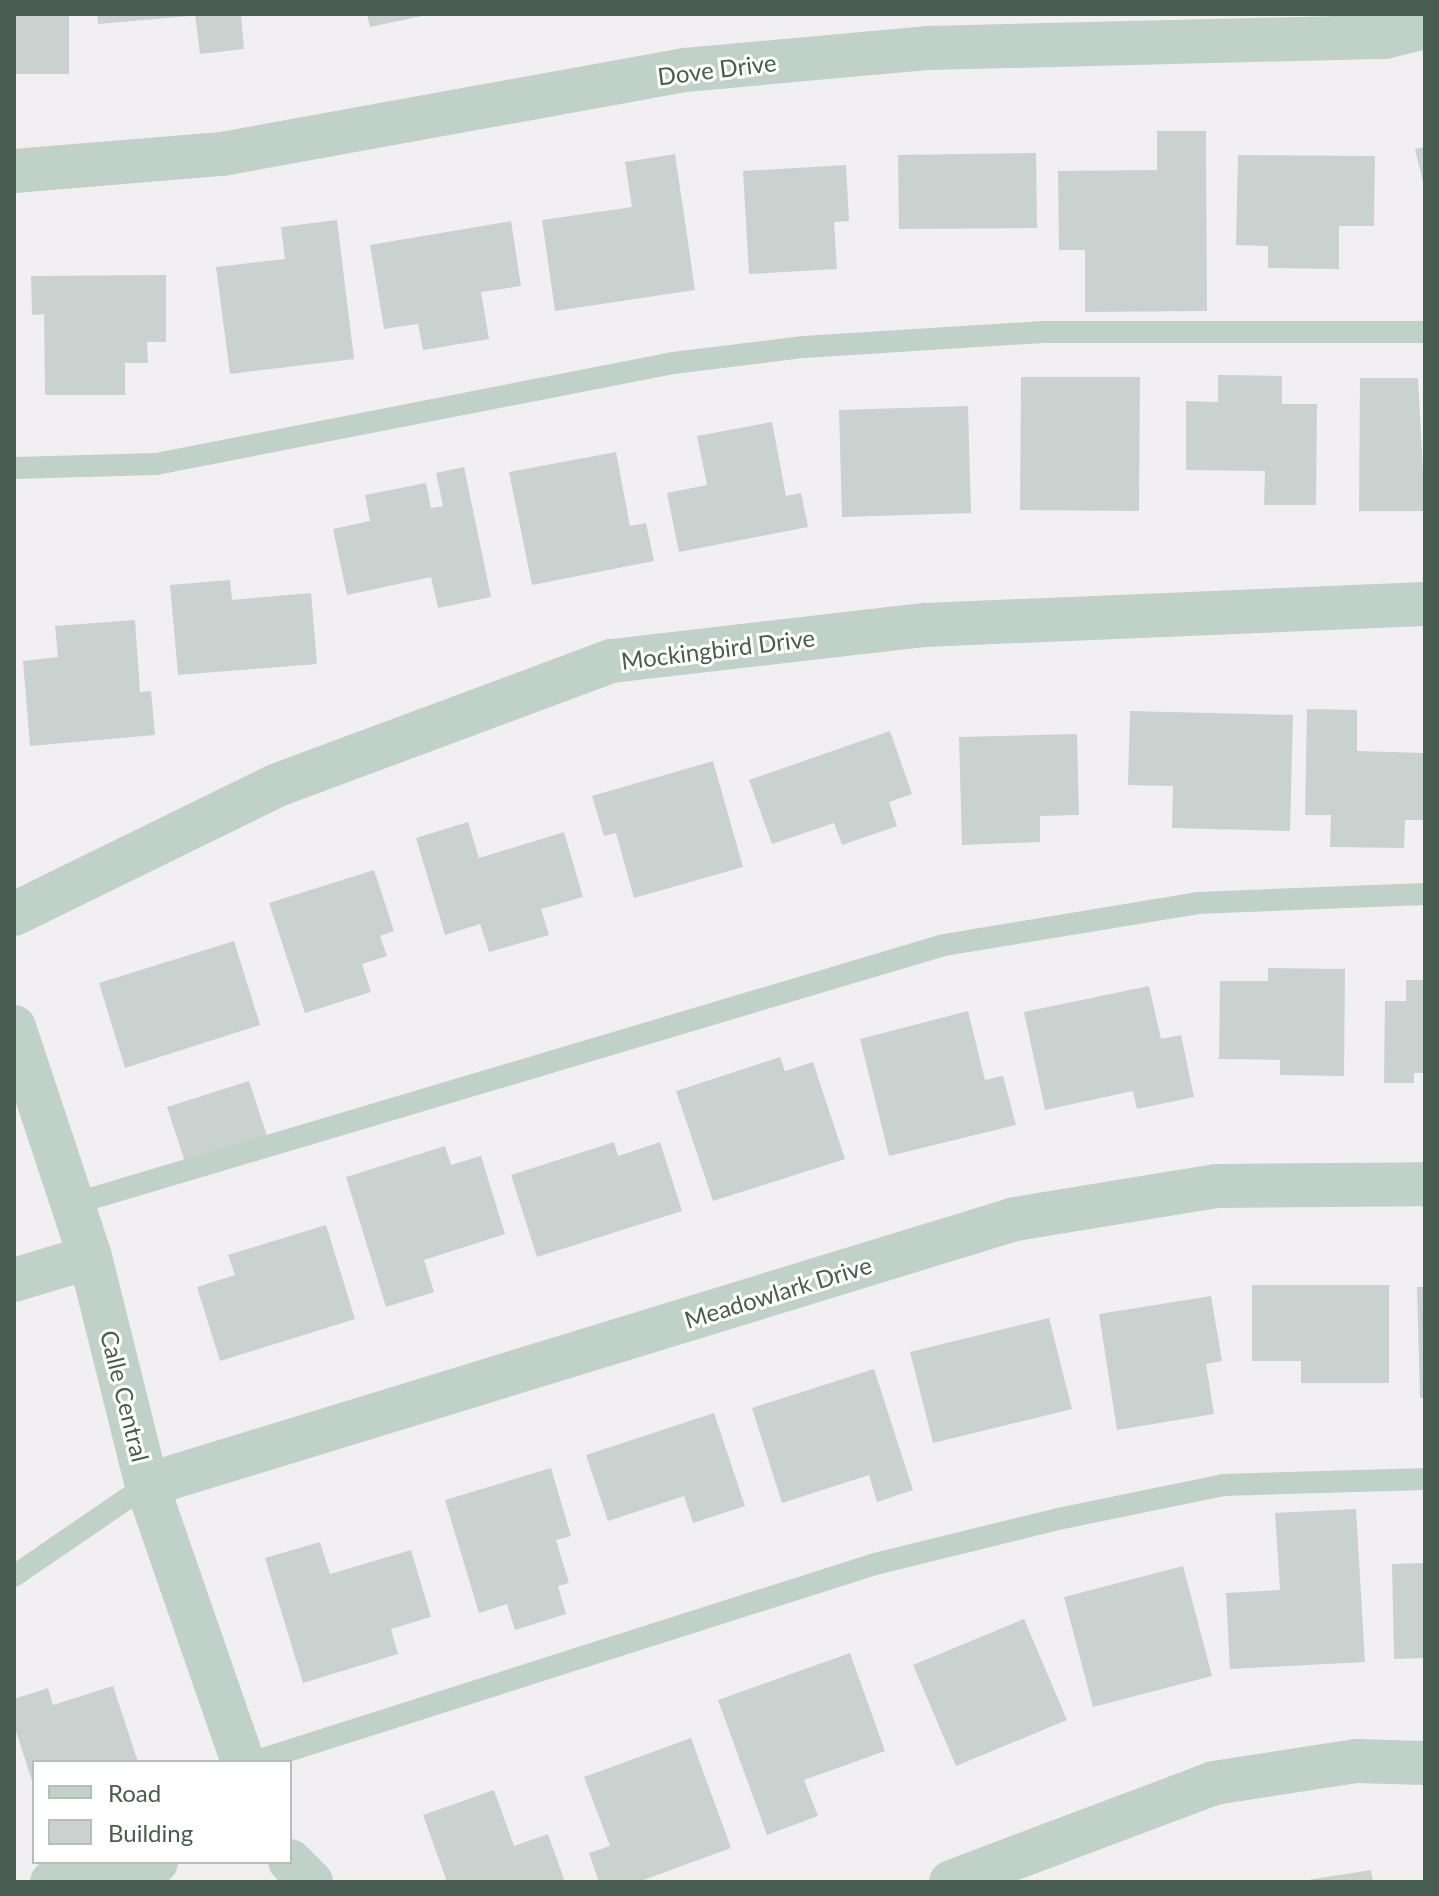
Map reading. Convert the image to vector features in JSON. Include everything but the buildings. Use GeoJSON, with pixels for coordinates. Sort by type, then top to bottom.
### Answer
{"type":"FeatureCollection","features":[{"type":"Feature","properties":{"kind":"street","name":"Dove Drive"},"geometry":{"type":"LineString","coordinates":[[14,171],[222,154],[685,70],[929,48],[1385,37],[1425,27]]}},
{"type":"Feature","properties":{"kind":"street","name":"Mockingbird Drive"},"geometry":{"type":"LineString","coordinates":[[14,914],[275,786],[612,661],[925,625],[1425,604]]}},
{"type":"Feature","properties":{"kind":"street","name":"Calle Central"},"geometry":{"type":"LineString","coordinates":[[14,1027],[90,1257],[147,1485],[242,1760]]}},
{"type":"Feature","properties":{"kind":"street","name":"Meadowlark Drive"},"geometry":{"type":"LineString","coordinates":[[147,1485],[1015,1219],[1216,1186],[1425,1184]]}},
{"type":"Feature","properties":{"kind":"street"},"geometry":{"type":"LineString","coordinates":[[14,1280],[90,1257]]}},
{"type":"Feature","properties":{"kind":"street"},"geometry":{"type":"LineString","coordinates":[[951,1882],[1214,1783],[1356,1761],[1425,1763]]}},
{"type":"Feature","properties":{"kind":"street"},"geometry":{"type":"LineString","coordinates":[[292,1863],[311,1882]]}},
{"type":"Feature","properties":{"kind":"street"},"geometry":{"type":"LineString","coordinates":[[60,1881],[146,1864]]}},
{"type":"Feature","properties":{"kind":"lane"},"geometry":{"type":"LineString","coordinates":[[14,468],[156,464],[673,363],[804,347],[1044,332],[1425,332]]}},
{"type":"Feature","properties":{"kind":"lane"},"geometry":{"type":"LineString","coordinates":[[73,1204],[944,945],[1198,903],[1425,894]]}},
{"type":"Feature","properties":{"kind":"lane"},"geometry":{"type":"LineString","coordinates":[[259,1760],[875,1564],[1058,1519],[1223,1485],[1425,1479]]}},
{"type":"Feature","properties":{"kind":"lane"},"geometry":{"type":"LineString","coordinates":[[14,1576],[147,1485]]}}]}
